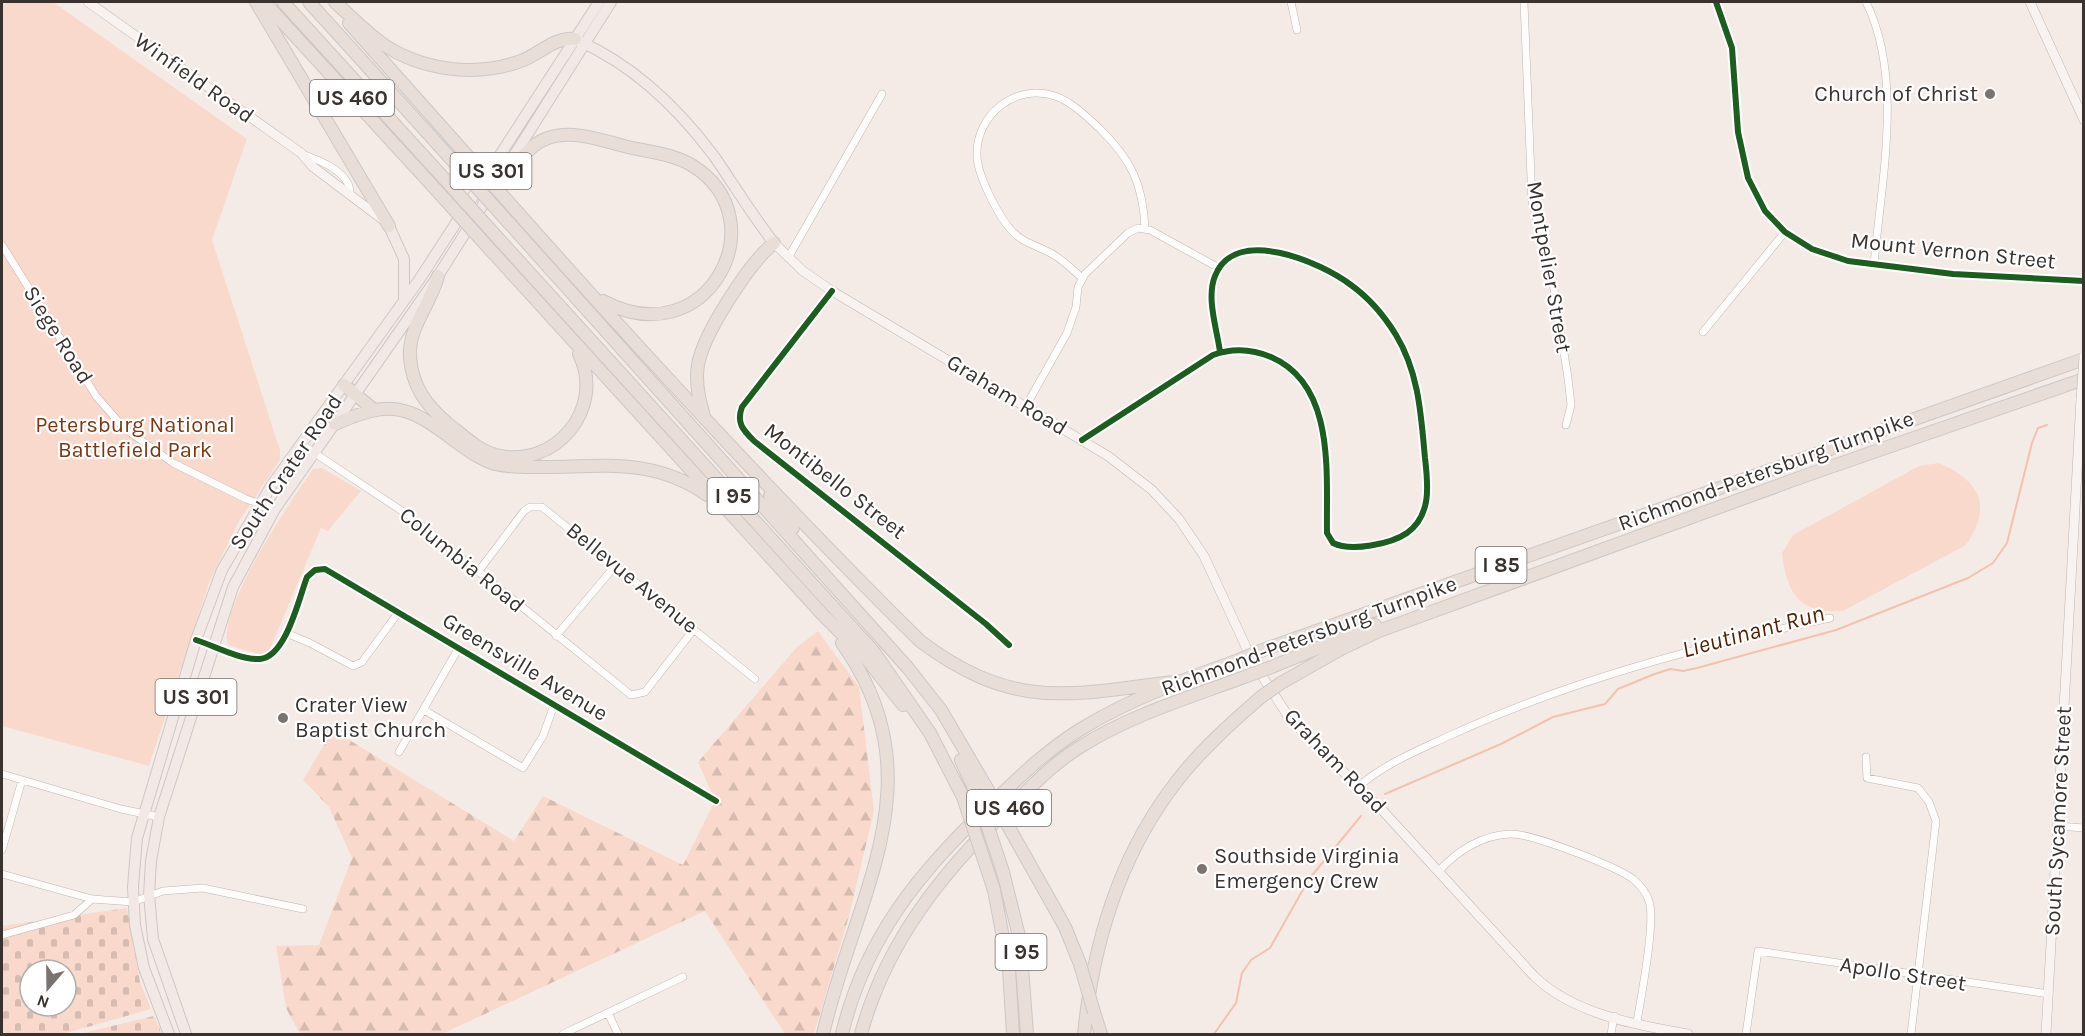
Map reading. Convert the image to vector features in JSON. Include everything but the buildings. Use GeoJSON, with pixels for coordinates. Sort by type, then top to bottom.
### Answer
{"type":"FeatureCollection","features":[{"type":"Feature","properties":{"kind":"highway"},"geometry":{"type":"LineString","coordinates":[[256,2],[389,226]]}},
{"type":"Feature","properties":{"kind":"highway","name":"US 460"},"geometry":{"type":"LineString","coordinates":[[264,2],[823,615],[866,658],[909,714],[934,754],[951,771]]}},
{"type":"Feature","properties":{"kind":"highway","name":"I 95"},"geometry":{"type":"LineString","coordinates":[[283,2],[874,652],[915,708],[963,797],[994,890],[1006,952],[1012,1005],[1011,1035]]}},
{"type":"Feature","properties":{"kind":"highway","name":"I 95"},"geometry":{"type":"LineString","coordinates":[[309,2],[908,668],[946,731],[978,797],[1003,872],[1020,940],[1027,1035]]}},
{"type":"Feature","properties":{"kind":"highway","name":"US 460"},"geometry":{"type":"LineString","coordinates":[[329,2],[592,296],[704,417],[920,641],[975,676],[1015,690],[1062,694],[1113,692],[1181,681]]}},
{"type":"Feature","properties":{"kind":"highway"},"geometry":{"type":"LineString","coordinates":[[335,2],[380,42],[402,55],[451,69],[504,67],[537,55],[563,39],[581,42]]}},
{"type":"Feature","properties":{"kind":"highway"},"geometry":{"type":"LineString","coordinates":[[500,177],[512,171],[520,158],[540,141],[568,134],[677,158],[694,167],[712,183],[728,213],[731,239],[724,266],[713,286],[704,295],[676,312],[649,316],[623,311],[592,296]]}},
{"type":"Feature","properties":{"kind":"highway"},"geometry":{"type":"LineString","coordinates":[[704,417],[697,376],[702,351],[755,260],[774,243]]}},
{"type":"Feature","properties":{"kind":"highway"},"geometry":{"type":"LineString","coordinates":[[438,276],[434,293],[412,334],[410,355],[413,378],[422,396],[435,413],[487,452],[513,457],[532,456],[553,447],[575,426],[585,405],[587,380],[583,363],[569,338]]}},
{"type":"Feature","properties":{"kind":"highway","name":"Richmond-Petersburg Turnpike"},"geometry":{"type":"LineString","coordinates":[[842,1035],[864,971],[884,929],[910,889],[948,845],[1030,766],[1056,746],[1108,714],[1181,681],[1260,651],[2084,357]]}},
{"type":"Feature","properties":{"kind":"highway","name":"Richmond-Petersburg Turnpike"},"geometry":{"type":"LineString","coordinates":[[1084,1035],[1098,947],[1131,854],[1178,780],[1223,731],[1261,697],[1281,683],[1341,649],[1417,617],[1810,474],[2084,379]]}},
{"type":"Feature","properties":{"kind":"highway"},"geometry":{"type":"LineString","coordinates":[[344,385],[374,410]]}},
{"type":"Feature","properties":{"kind":"highway"},"geometry":{"type":"LineString","coordinates":[[335,424],[374,410],[405,410],[423,417],[474,455],[496,464],[528,467],[647,468],[677,477],[723,506]]}},
{"type":"Feature","properties":{"kind":"highway"},"geometry":{"type":"LineString","coordinates":[[744,459],[845,596]]}},
{"type":"Feature","properties":{"kind":"highway"},"geometry":{"type":"LineString","coordinates":[[823,615],[856,663],[872,695],[885,740],[889,776],[887,811],[881,844],[823,1035]]}},
{"type":"Feature","properties":{"kind":"highway","name":"US 460"},"geometry":{"type":"LineString","coordinates":[[861,1035],[887,965],[930,894],[968,848],[1044,774],[1081,746],[1110,730],[1375,625],[1417,617]]}},
{"type":"Feature","properties":{"kind":"highway"},"geometry":{"type":"LineString","coordinates":[[908,668],[941,710],[1065,927],[1080,964],[1101,1035]]}},
{"type":"Feature","properties":{"kind":"main road","name":"Winfield Road"},"geometry":{"type":"LineString","coordinates":[[88,2],[301,153],[314,167],[389,226],[404,259],[404,301]]}},
{"type":"Feature","properties":{"kind":"main road","name":"South Crater Road"},"geometry":{"type":"LineString","coordinates":[[186,1035],[159,960],[150,917],[151,861],[159,817],[212,645],[233,587],[275,509],[438,276],[500,177],[581,42],[599,2]]}},
{"type":"Feature","properties":{"kind":"main road","name":"South Crater Road"},"geometry":{"type":"LineString","coordinates":[[169,1035],[144,968],[133,902],[137,838],[196,640],[225,565],[260,503],[404,301],[581,42],[612,2]]}},
{"type":"Feature","properties":{"kind":"main road"},"geometry":{"type":"LineString","coordinates":[[2030,2],[2082,115]]}},
{"type":"Feature","properties":{"kind":"main road","name":"Graham Road"},"geometry":{"type":"LineString","coordinates":[[581,42],[636,75],[678,111],[715,158],[774,243],[788,258],[832,291],[1026,406],[1131,472],[1179,519],[1204,556],[1236,628],[1274,698],[1309,740],[1359,786],[1548,990],[1572,1004],[1688,1035]]}},
{"type":"Feature","properties":{"kind":"main road","name":"South Sycamore Street"},"geometry":{"type":"LineString","coordinates":[[2046,1035],[2084,357]]}},
{"type":"Feature","properties":{"kind":"street"},"geometry":{"type":"LineString","coordinates":[[1291,2],[1297,30]]}},
{"type":"Feature","properties":{"kind":"street","name":"Montpelier Street"},"geometry":{"type":"LineString","coordinates":[[1524,2],[1532,202],[1551,271],[1568,378],[1570,405],[1566,424]]}},
{"type":"Feature","properties":{"kind":"street","name":"Mount Vernon Street"},"geometry":{"type":"LineString","coordinates":[[1716,2],[1732,48],[1738,132],[1748,178],[1765,211],[1798,242],[1829,256],[1874,265],[1953,274],[2084,281]]}},
{"type":"Feature","properties":{"kind":"street"},"geometry":{"type":"LineString","coordinates":[[1866,2],[1883,47],[1888,89],[1874,265]]}},
{"type":"Feature","properties":{"kind":"street"},"geometry":{"type":"LineString","coordinates":[[788,258],[882,94]]}},
{"type":"Feature","properties":{"kind":"street"},"geometry":{"type":"LineString","coordinates":[[1082,278],[1053,254],[1015,235],[980,174],[977,154],[982,128],[1003,103],[1023,95],[1045,94],[1064,100],[1113,142],[1124,154],[1136,178],[1145,228]]}},
{"type":"Feature","properties":{"kind":"street"},"geometry":{"type":"LineString","coordinates":[[1026,406],[1067,333],[1082,278],[1128,233],[1145,228],[1219,268]]}},
{"type":"Feature","properties":{"kind":"street"},"geometry":{"type":"LineString","coordinates":[[1703,332],[1785,232]]}},
{"type":"Feature","properties":{"kind":"street","name":"Siege Road"},"geometry":{"type":"LineString","coordinates":[[2,245],[83,375],[113,417],[141,442],[163,457],[275,509]]}},
{"type":"Feature","properties":{"kind":"street"},"geometry":{"type":"LineString","coordinates":[[1082,440],[1169,381],[1220,352],[1242,350],[1268,356],[1289,367],[1307,385],[1318,410],[1323,433],[1329,538],[1338,545],[1365,545],[1400,537],[1421,518],[1428,484],[1421,409],[1407,356],[1387,322],[1354,287],[1305,260],[1273,253],[1245,251],[1231,256],[1219,268],[1212,294],[1220,352]]}},
{"type":"Feature","properties":{"kind":"street","name":"Montibello Street"},"geometry":{"type":"LineString","coordinates":[[832,291],[742,407],[739,414],[741,427],[754,441],[986,624],[1009,645]]}},
{"type":"Feature","properties":{"kind":"street","name":"Columbia Road"},"geometry":{"type":"LineString","coordinates":[[301,444],[411,517],[630,695],[642,695],[694,629]]}},
{"type":"Feature","properties":{"kind":"street","name":"Bellevue Avenue"},"geometry":{"type":"LineString","coordinates":[[478,572],[526,509],[542,507],[755,678]]}},
{"type":"Feature","properties":{"kind":"street"},"geometry":{"type":"LineString","coordinates":[[556,636],[615,566]]}},
{"type":"Feature","properties":{"kind":"street","name":"Greensville Avenue"},"geometry":{"type":"LineString","coordinates":[[286,633],[307,577],[315,570],[325,569],[716,801]]}},
{"type":"Feature","properties":{"kind":"street"},"geometry":{"type":"LineString","coordinates":[[196,640],[261,658],[277,650],[286,633],[310,643],[349,665],[358,664],[398,613]]}},
{"type":"Feature","properties":{"kind":"street"},"geometry":{"type":"LineString","coordinates":[[1359,786],[1386,766],[1529,701],[1659,660],[1751,635],[1830,618]]}},
{"type":"Feature","properties":{"kind":"street"},"geometry":{"type":"LineString","coordinates":[[399,752],[458,649]]}},
{"type":"Feature","properties":{"kind":"street"},"geometry":{"type":"LineString","coordinates":[[424,710],[523,768],[543,735],[554,705]]}},
{"type":"Feature","properties":{"kind":"street"},"geometry":{"type":"LineString","coordinates":[[1866,757],[1867,778],[1918,789],[1929,802],[1936,821],[1911,1035]]}},
{"type":"Feature","properties":{"kind":"street"},"geometry":{"type":"LineString","coordinates":[[2,774],[159,817]]}},
{"type":"Feature","properties":{"kind":"street"},"geometry":{"type":"LineString","coordinates":[[2,850],[22,780]]}},
{"type":"Feature","properties":{"kind":"street"},"geometry":{"type":"LineString","coordinates":[[2058,826],[2084,828]]}},
{"type":"Feature","properties":{"kind":"street"},"geometry":{"type":"LineString","coordinates":[[1439,871],[1469,846],[1509,834],[1530,837],[1631,878],[1645,891],[1652,920],[1637,1022]]}},
{"type":"Feature","properties":{"kind":"street"},"geometry":{"type":"LineString","coordinates":[[2,874],[92,899],[133,902],[149,895],[183,889],[218,889],[303,909]]}},
{"type":"Feature","properties":{"kind":"street"},"geometry":{"type":"LineString","coordinates":[[2,936],[74,915],[92,899]]}},
{"type":"Feature","properties":{"kind":"street","name":"Apollo Street"},"geometry":{"type":"LineString","coordinates":[[1746,1035],[1758,951],[1919,977],[2049,994]]}},
{"type":"Feature","properties":{"kind":"street"},"geometry":{"type":"LineString","coordinates":[[563,1035],[683,977]]}},
{"type":"Feature","properties":{"kind":"street"},"geometry":{"type":"LineString","coordinates":[[608,1012],[618,1035]]}},
{"type":"Feature","properties":{"kind":"street"},"geometry":{"type":"LineString","coordinates":[[1611,1035],[1614,1016]]}},
{"type":"Feature","properties":{"kind":"green space","name":"Petersburg National Battlefield Park"},"geometry":{"type":"Polygon","coordinates":[[[2,2],[53,2],[247,139],[212,240],[280,450],[280,460],[239,521],[209,583],[149,766],[2,726],[2,2]]]}},
{"type":"Feature","properties":{"kind":"green space"},"geometry":{"type":"Polygon","coordinates":[[[1939,463],[1964,478],[1978,496],[1979,518],[1966,545],[1843,611],[1816,609],[1806,605],[1798,598],[1787,580],[1782,553],[1793,535],[1919,466],[1939,463]]]}},
{"type":"Feature","properties":{"kind":"green space","name":"Petersburg National Battlefield Park"},"geometry":{"type":"Polygon","coordinates":[[[322,468],[361,491],[328,531],[321,528],[267,656],[228,645],[227,629],[233,607],[244,582],[273,530],[313,469],[322,468]]]}},
{"type":"Feature","properties":{"kind":"green space"},"geometry":{"type":"Polygon","coordinates":[[[818,631],[859,687],[874,811],[849,916],[814,1034],[785,1034],[705,911],[442,1034],[300,1034],[286,1008],[276,946],[319,945],[352,858],[329,807],[303,780],[333,730],[514,841],[543,796],[683,865],[715,801],[698,762],[797,647],[818,631]]]}},
{"type":"Feature","properties":{"kind":"green space"},"geometry":{"type":"Polygon","coordinates":[[[127,908],[140,982],[151,1009],[63,1034],[2,1034],[2,926],[127,908]]]}},
{"type":"Feature","properties":{"kind":"green space"},"geometry":{"type":"Polygon","coordinates":[[[154,1016],[162,1034],[79,1034],[154,1016]]]}},
{"type":"Feature","properties":{"kind":"waterway","name":"Lieutinant Run"},"geometry":{"type":"LineString","coordinates":[[1385,794],[1501,744],[1553,717],[1605,704],[1618,689],[1652,675],[1670,669],[1683,671],[1697,668],[1836,630],[1968,578],[1993,563],[2007,543],[2032,443],[2038,428],[2047,425]]}},
{"type":"Feature","properties":{"kind":"waterway","name":"Lieutinant Run"},"geometry":{"type":"LineString","coordinates":[[1214,1034],[1236,1003],[1242,973],[1251,960],[1270,948],[1309,879],[1361,816]]}},
{"type":"Feature","properties":{"kind":"cycle path"},"geometry":{"type":"LineString","coordinates":[[1716,2],[1732,48],[1738,132],[1748,178],[1765,211],[1785,232],[1812,249],[1848,261],[1953,274],[2084,281]]}},
{"type":"Feature","properties":{"kind":"cycle path"},"geometry":{"type":"LineString","coordinates":[[1082,440],[1213,355],[1235,350],[1257,352],[1271,357],[1292,370],[1307,388],[1317,409],[1326,459],[1327,533],[1333,543],[1350,547],[1371,546],[1400,537],[1415,526],[1424,508],[1427,488],[1418,395],[1404,349],[1382,315],[1364,296],[1337,276],[1300,259],[1259,250],[1240,253],[1225,261],[1215,276],[1213,285],[1213,314],[1220,352]]}},
{"type":"Feature","properties":{"kind":"cycle path"},"geometry":{"type":"LineString","coordinates":[[832,291],[742,407],[740,422],[754,441],[986,624],[1009,645]]}},
{"type":"Feature","properties":{"kind":"cycle path"},"geometry":{"type":"LineString","coordinates":[[196,640],[252,659],[269,656],[284,638],[307,577],[315,570],[325,569],[716,801]]}},
{"type":"Feature","properties":{"kind":"place","name":"Church of Christ"},"geometry":{"type":"Point","coordinates":[1990,94]}},
{"type":"Feature","properties":{"kind":"place","name":"Crater View Baptist Church"},"geometry":{"type":"Point","coordinates":[283,718]}},
{"type":"Feature","properties":{"kind":"place","name":"Southside Virginia Emergency Crew"},"geometry":{"type":"Point","coordinates":[1202,869]}}]}
